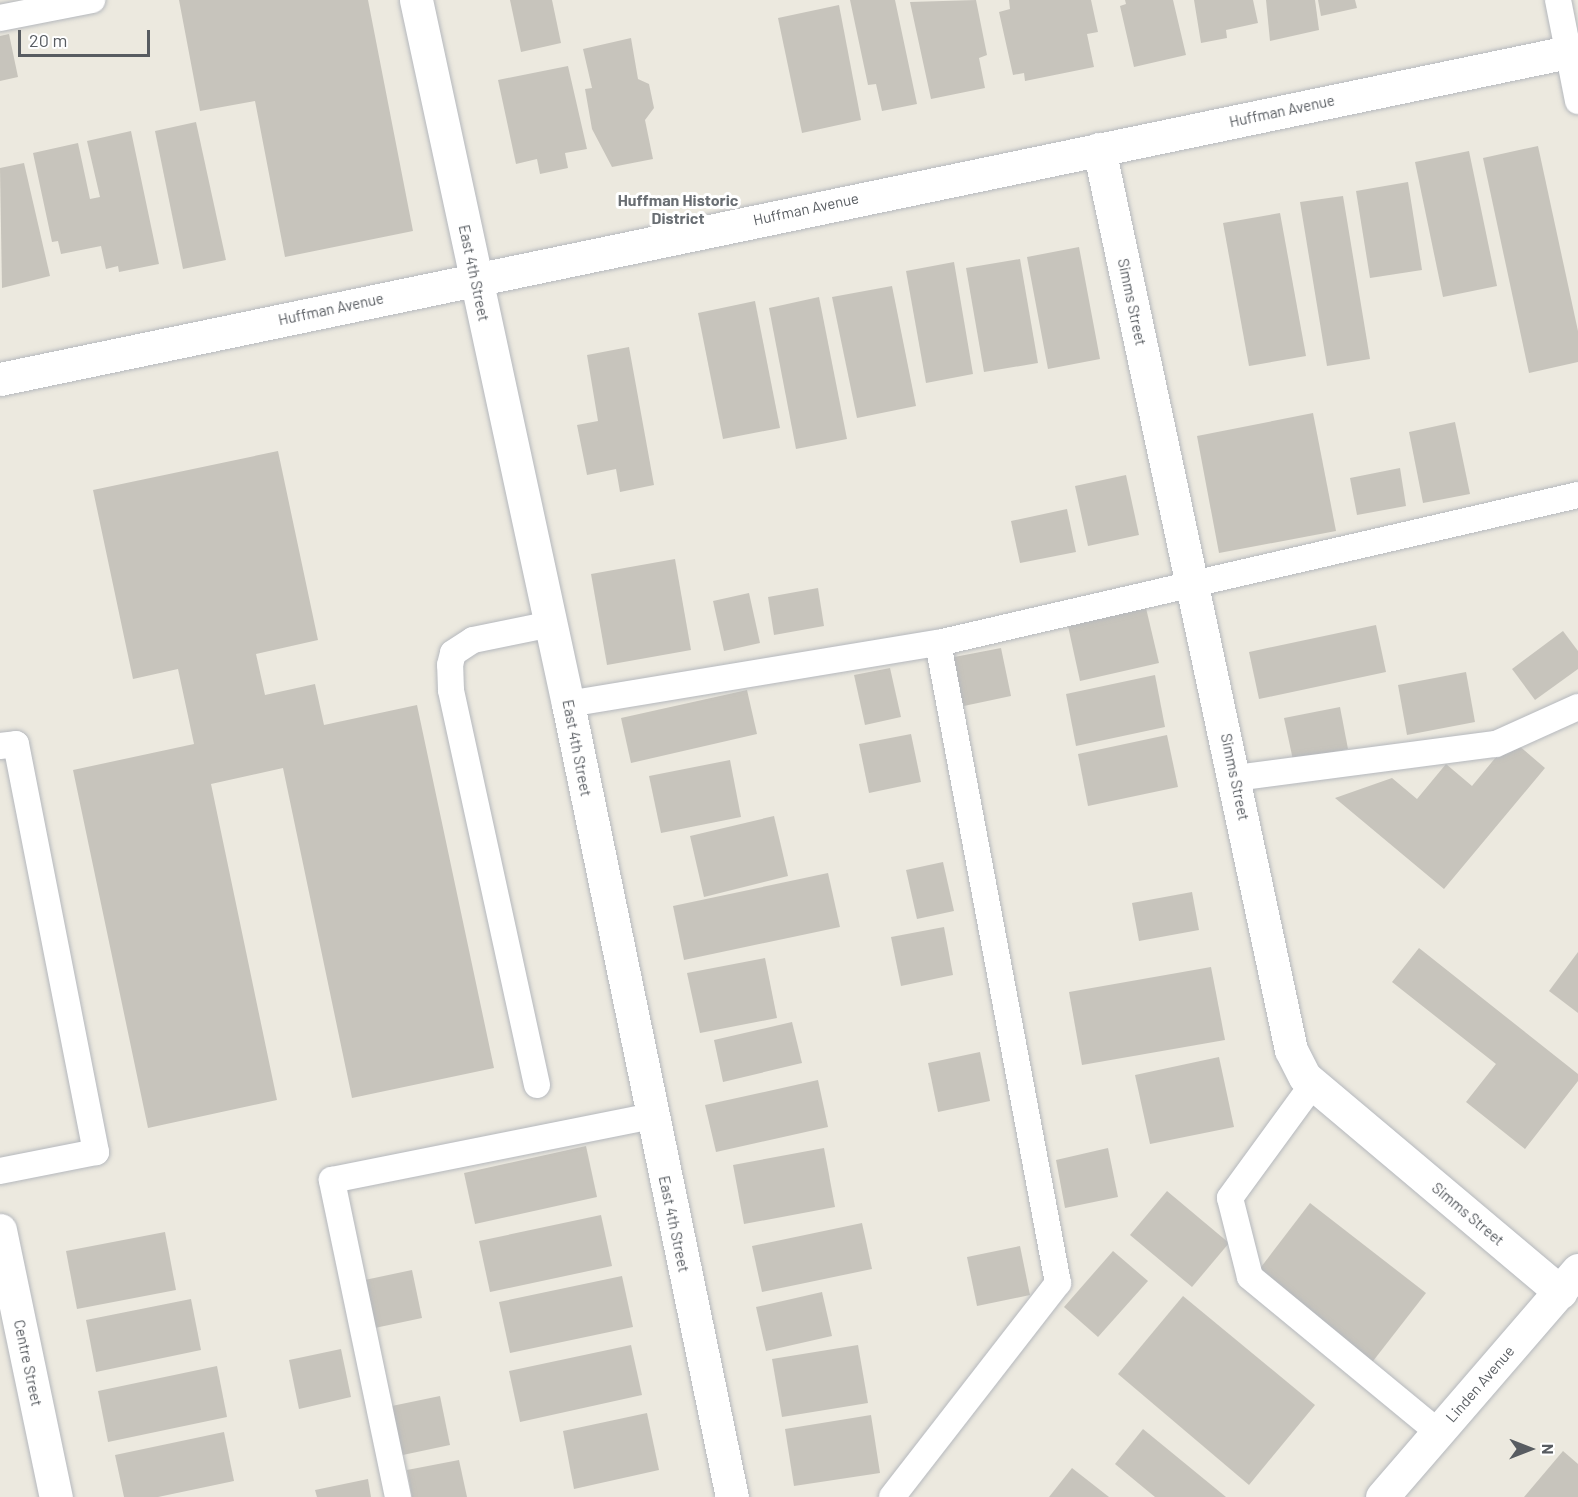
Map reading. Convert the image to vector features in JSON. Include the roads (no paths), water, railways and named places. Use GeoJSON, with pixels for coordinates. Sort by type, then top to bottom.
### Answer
{"type":"FeatureCollection","features":[{"type":"Feature","properties":{"kind":"street","name":"East 4th Street"},"geometry":{"type":"LineString","coordinates":[[416,0],[568,704],[651,1116],[732,1497]]}},
{"type":"Feature","properties":{"kind":"street","name":"Huffman Avenue"},"geometry":{"type":"LineString","coordinates":[[0,379],[1574,50]]}},
{"type":"Feature","properties":{"kind":"street","name":"Simms Street"},"geometry":{"type":"LineString","coordinates":[[1099,149],[1192,586],[1236,778],[1290,1050],[1313,1084],[1569,1281]]}},
{"type":"Feature","properties":{"kind":"street","name":"Centre Street"},"geometry":{"type":"LineString","coordinates":[[0,1230],[56,1497]]}},
{"type":"Feature","properties":{"kind":"street","name":"Linden Avenue"},"geometry":{"type":"LineString","coordinates":[[1382,1497],[1569,1281]]}},
{"type":"Feature","properties":{"kind":"lane"},"geometry":{"type":"LineString","coordinates":[[0,18],[92,0]]}},
{"type":"Feature","properties":{"kind":"lane"},"geometry":{"type":"LineString","coordinates":[[1558,0],[1574,50],[1578,101]]}},
{"type":"Feature","properties":{"kind":"lane"},"geometry":{"type":"LineString","coordinates":[[568,704],[938,643],[1578,495]]}},
{"type":"Feature","properties":{"kind":"lane"},"geometry":{"type":"LineString","coordinates":[[537,1085],[451,690],[450,665],[453,653],[473,640],[551,624]]}},
{"type":"Feature","properties":{"kind":"lane"},"geometry":{"type":"LineString","coordinates":[[892,1497],[1058,1283],[938,643]]}},
{"type":"Feature","properties":{"kind":"lane"},"geometry":{"type":"LineString","coordinates":[[1236,778],[1496,744],[1578,707]]}},
{"type":"Feature","properties":{"kind":"lane"},"geometry":{"type":"LineString","coordinates":[[0,746],[16,744],[96,1152],[0,1170]]}},
{"type":"Feature","properties":{"kind":"lane"},"geometry":{"type":"LineString","coordinates":[[1313,1084],[1230,1198],[1250,1277],[1438,1432]]}},
{"type":"Feature","properties":{"kind":"lane"},"geometry":{"type":"LineString","coordinates":[[398,1497],[332,1180],[651,1116]]}},
{"type":"Feature","properties":{"kind":"district","name":"Huffman Historic District"},"geometry":{"type":"Point","coordinates":[678,209]}}]}
